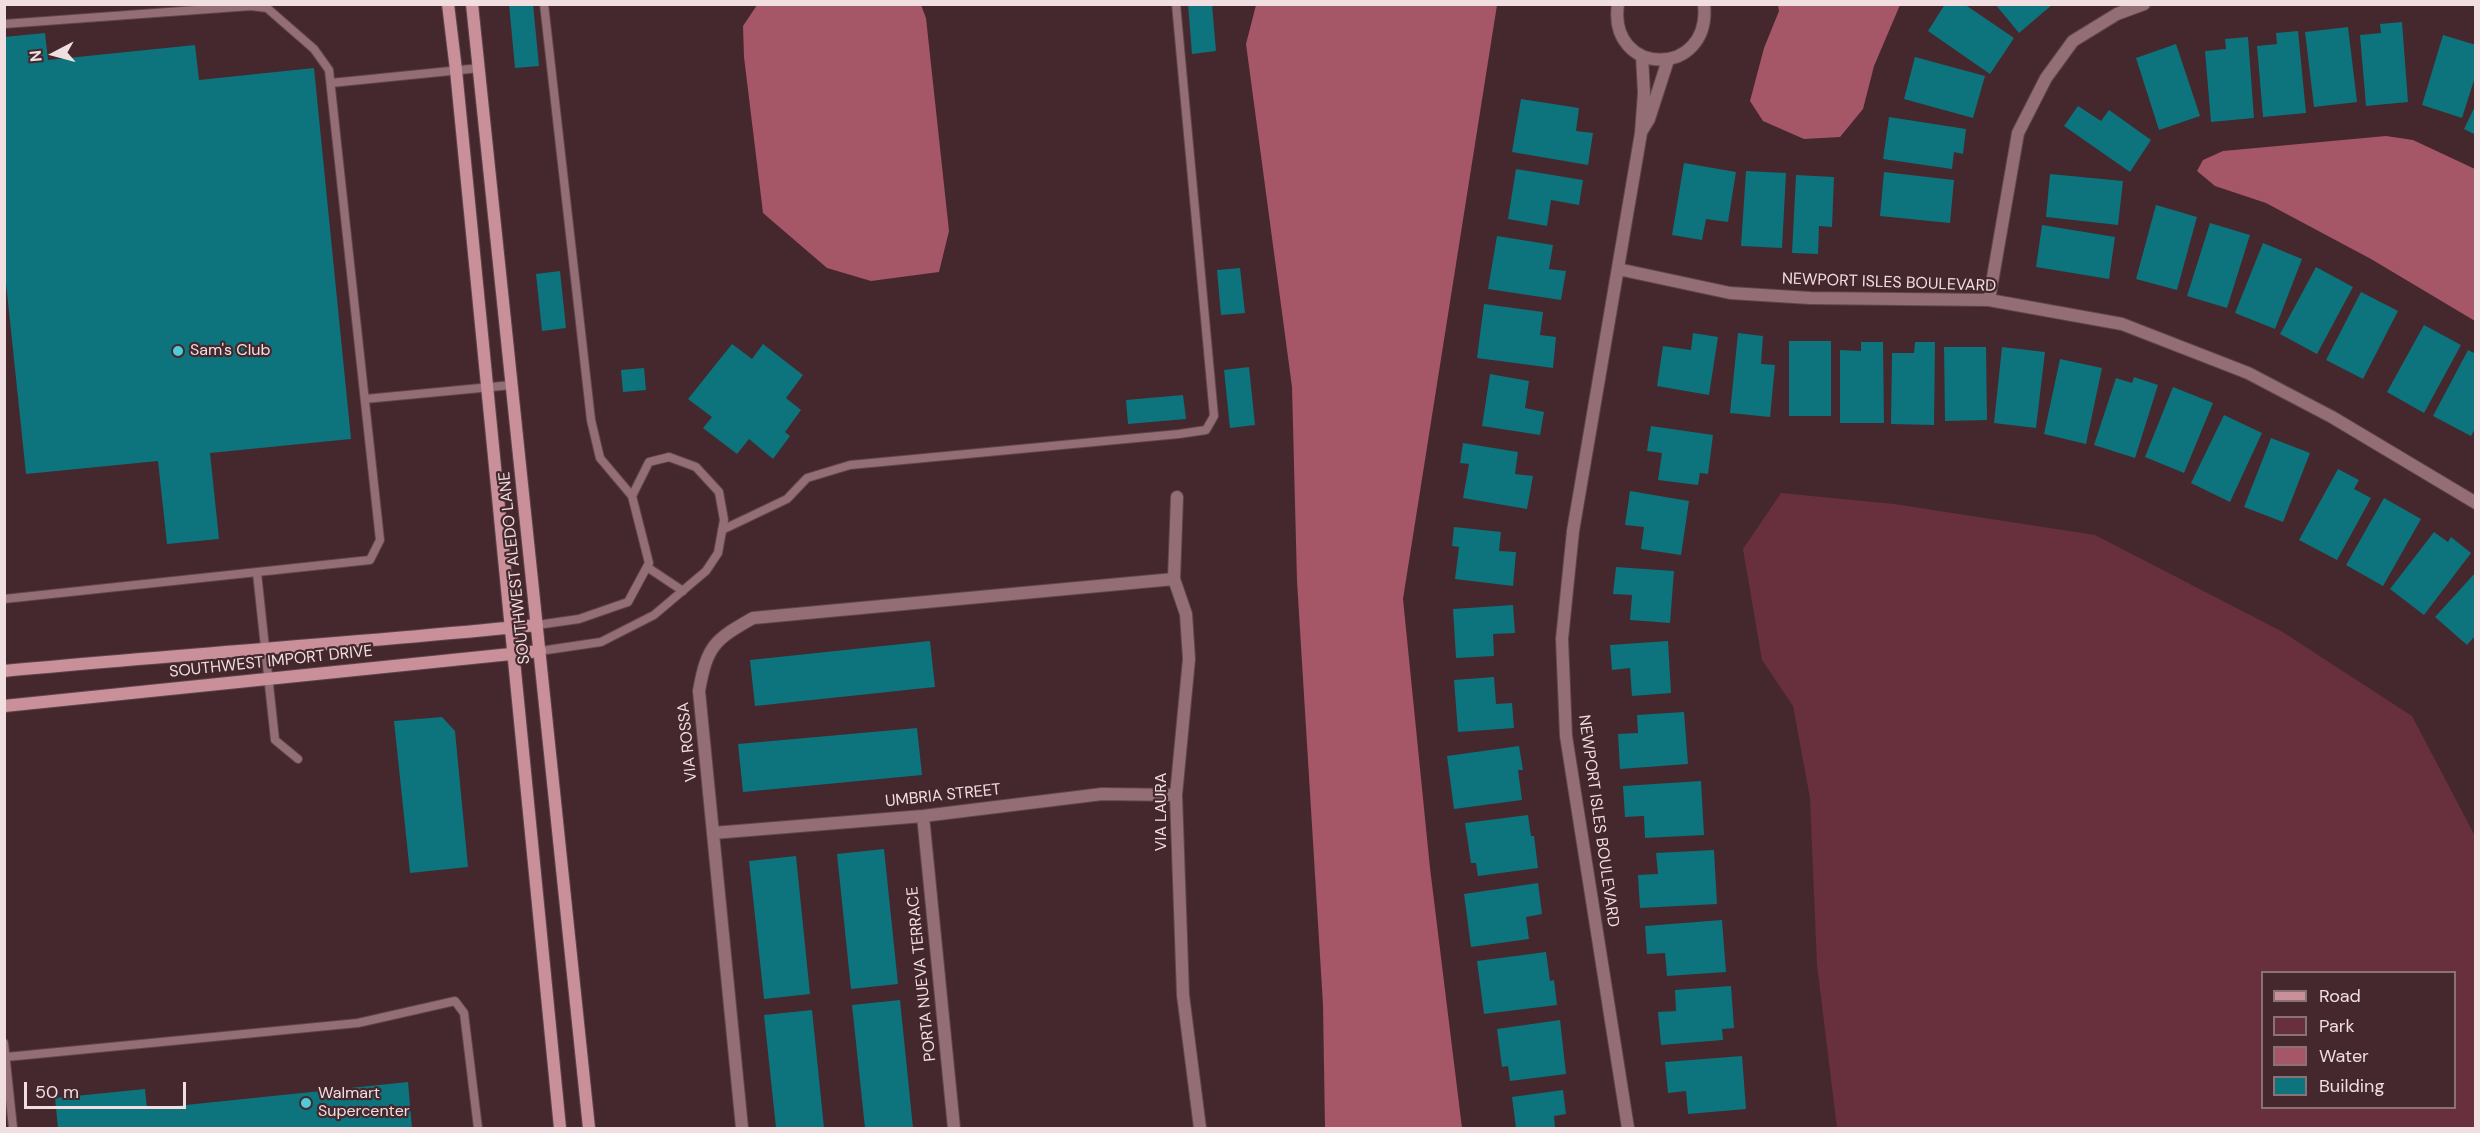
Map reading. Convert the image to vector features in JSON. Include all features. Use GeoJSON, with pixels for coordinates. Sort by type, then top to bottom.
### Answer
{"type":"FeatureCollection","features":[{"type":"Feature","properties":{"kind":"street","name":"SOUTHWEST ALEDO LANE"},"geometry":{"type":"LineString","coordinates":[[448,4],[560,1128]]}},
{"type":"Feature","properties":{"kind":"street","name":"SOUTHWEST ALEDO LANE"},"geometry":{"type":"LineString","coordinates":[[472,4],[589,1128]]}},
{"type":"Feature","properties":{"kind":"street"},"geometry":{"type":"LineString","coordinates":[[1618,4],[1616,20],[1620,35],[1629,47],[1653,60],[1668,60],[1683,54],[1696,44],[1702,34],[1706,18],[1704,4]]}},
{"type":"Feature","properties":{"kind":"street"},"geometry":{"type":"LineString","coordinates":[[1989,300],[2018,133],[2046,78],[2073,41],[2117,14],[2144,4]]}},
{"type":"Feature","properties":{"kind":"street","name":"NEWPORT ISLES BOULEVARD"},"geometry":{"type":"LineString","coordinates":[[1628,1128],[1566,736],[1562,639],[1573,531],[1641,133],[1644,93],[1642,56]]}},
{"type":"Feature","properties":{"kind":"street","name":"NEWPORT ISLES BOULEVARD"},"geometry":{"type":"LineString","coordinates":[[1641,133],[1649,119],[1668,60]]}},
{"type":"Feature","properties":{"kind":"street","name":"NEWPORT ISLES BOULEVARD"},"geometry":{"type":"LineString","coordinates":[[1618,269],[1730,293],[1810,298],[1989,300],[2122,324],[2248,373],[2332,417],[2475,503]]}},
{"type":"Feature","properties":{"kind":"street","name":"VIA LAURA"},"geometry":{"type":"LineString","coordinates":[[1177,497],[1174,579],[1186,614],[1189,659],[1176,795],[1183,995],[1200,1128]]}},
{"type":"Feature","properties":{"kind":"street","name":"VIA ROSSA"},"geometry":{"type":"LineString","coordinates":[[742,1128],[699,691],[704,661],[722,635],[753,618],[1174,579]]}},
{"type":"Feature","properties":{"kind":"street","name":"SOUTHWEST IMPORT DRIVE"},"geometry":{"type":"LineString","coordinates":[[4,671],[537,625]]}},
{"type":"Feature","properties":{"kind":"street","name":"SOUTHWEST IMPORT DRIVE"},"geometry":{"type":"LineString","coordinates":[[4,706],[540,651]]}},
{"type":"Feature","properties":{"kind":"street","name":"UMBRIA STREET"},"geometry":{"type":"LineString","coordinates":[[713,833],[923,816],[1102,794],[1176,795]]}},
{"type":"Feature","properties":{"kind":"street","name":"PORTA NUEVA TERRACE"},"geometry":{"type":"LineString","coordinates":[[923,816],[954,1128]]}},
{"type":"Feature","properties":{"kind":"lane"},"geometry":{"type":"LineString","coordinates":[[537,625],[579,619],[628,602],[649,563],[632,496],[600,458],[591,420],[544,4]]}},
{"type":"Feature","properties":{"kind":"lane"},"geometry":{"type":"LineString","coordinates":[[722,530],[787,499],[807,478],[850,465],[1206,430],[1214,416],[1176,4]]}},
{"type":"Feature","properties":{"kind":"lane"},"geometry":{"type":"LineString","coordinates":[[4,24],[251,6],[267,9],[314,49],[329,70],[331,83],[380,540],[370,560],[4,599]]}},
{"type":"Feature","properties":{"kind":"lane"},"geometry":{"type":"LineString","coordinates":[[331,83],[480,68]]}},
{"type":"Feature","properties":{"kind":"lane"},"geometry":{"type":"LineString","coordinates":[[365,399],[512,385]]}},
{"type":"Feature","properties":{"kind":"lane"},"geometry":{"type":"LineString","coordinates":[[540,651],[602,642],[654,615],[706,571],[718,553],[724,520],[720,492],[696,468],[669,457],[649,462],[632,496]]}},
{"type":"Feature","properties":{"kind":"lane"},"geometry":{"type":"LineString","coordinates":[[647,567],[683,591]]}},
{"type":"Feature","properties":{"kind":"lane"},"geometry":{"type":"LineString","coordinates":[[257,573],[275,740],[298,759]]}},
{"type":"Feature","properties":{"kind":"lane"},"geometry":{"type":"LineString","coordinates":[[6,1057],[358,1023],[455,1001],[464,1013],[478,1128]]}},
{"type":"Feature","properties":{"kind":"lane"},"geometry":{"type":"LineString","coordinates":[[4,1043],[13,1128]]}},
{"type":"Feature","properties":{"kind":"green space"},"geometry":{"type":"Polygon","coordinates":[[[1781,493],[1894,504],[2095,535],[2281,631],[2412,716],[2475,836],[2475,1128],[1837,1128],[1817,965],[1810,798],[1793,706],[1762,660],[1743,549],[1781,493]]]}},
{"type":"Feature","properties":{"kind":"water"},"geometry":{"type":"Polygon","coordinates":[[[757,5],[921,5],[926,18],[949,231],[939,272],[871,281],[827,268],[763,213],[744,57],[743,26],[757,5]]]}},
{"type":"Feature","properties":{"kind":"water"},"geometry":{"type":"Polygon","coordinates":[[[1256,5],[1497,5],[1403,599],[1430,868],[1462,1128],[1325,1128],[1323,1005],[1297,581],[1292,387],[1246,44],[1256,5]]]}},
{"type":"Feature","properties":{"kind":"water"},"geometry":{"type":"Polygon","coordinates":[[[1778,5],[1900,5],[1874,66],[1863,109],[1840,137],[1804,139],[1763,121],[1750,101],[1764,48],[1779,11],[1778,5]]]}},
{"type":"Feature","properties":{"kind":"water"},"geometry":{"type":"Polygon","coordinates":[[[2386,136],[2413,140],[2475,169],[2475,321],[2371,259],[2266,203],[2215,186],[2197,171],[2203,160],[2223,151],[2386,136]]]}},
{"type":"Feature","properties":{"kind":"building"},"geometry":{"type":"Polygon","coordinates":[[[509,4],[533,4],[539,66],[515,68],[509,4]]]}},
{"type":"Feature","properties":{"kind":"building"},"geometry":{"type":"Polygon","coordinates":[[[1188,4],[1212,4],[1216,51],[1192,54],[1188,4]]]}},
{"type":"Feature","properties":{"kind":"building"},"geometry":{"type":"Polygon","coordinates":[[[1945,4],[1964,4],[2014,38],[1990,74],[1928,31],[1945,4]]]}},
{"type":"Feature","properties":{"kind":"building"},"geometry":{"type":"Polygon","coordinates":[[[1995,4],[2053,4],[2019,33],[1995,4]]]}},
{"type":"Feature","properties":{"kind":"building"},"geometry":{"type":"Polygon","coordinates":[[[2402,22],[2408,102],[2366,106],[2360,35],[2381,33],[2380,24],[2402,22]]]}},
{"type":"Feature","properties":{"kind":"building"},"geometry":{"type":"Polygon","coordinates":[[[2348,27],[2357,102],[2314,107],[2305,32],[2348,27]]]}},
{"type":"Feature","properties":{"kind":"building"},"geometry":{"type":"Polygon","coordinates":[[[2298,31],[2306,113],[2263,117],[2257,46],[2277,44],[2276,33],[2298,31]]]}},
{"type":"Feature","properties":{"kind":"building","name":"Sam's Club"},"geometry":{"type":"Polygon","coordinates":[[[45,33],[48,60],[195,45],[199,80],[314,68],[351,439],[210,453],[219,539],[167,544],[158,461],[26,474],[4,264],[4,37],[45,33]]]}},
{"type":"Feature","properties":{"kind":"building"},"geometry":{"type":"Polygon","coordinates":[[[2443,35],[2476,45],[2476,74],[2462,118],[2422,105],[2443,35]]]}},
{"type":"Feature","properties":{"kind":"building"},"geometry":{"type":"Polygon","coordinates":[[[2248,37],[2254,118],[2211,122],[2205,51],[2226,49],[2225,39],[2248,37]]]}},
{"type":"Feature","properties":{"kind":"building"},"geometry":{"type":"Polygon","coordinates":[[[2176,44],[2200,116],[2159,130],[2136,58],[2176,44]]]}},
{"type":"Feature","properties":{"kind":"building"},"geometry":{"type":"Polygon","coordinates":[[[1915,57],[1985,76],[1973,118],[1904,99],[1915,57]]]}},
{"type":"Feature","properties":{"kind":"building"},"geometry":{"type":"Polygon","coordinates":[[[1521,99],[1579,108],[1576,131],[1593,133],[1588,165],[1512,152],[1521,99]]]}},
{"type":"Feature","properties":{"kind":"building"},"geometry":{"type":"Polygon","coordinates":[[[2476,104],[2476,135],[2464,129],[2476,104]]]}},
{"type":"Feature","properties":{"kind":"building"},"geometry":{"type":"Polygon","coordinates":[[[2078,106],[2101,121],[2109,110],[2151,140],[2130,172],[2064,126],[2078,106]]]}},
{"type":"Feature","properties":{"kind":"building"},"geometry":{"type":"Polygon","coordinates":[[[1889,117],[1966,129],[1963,154],[1954,152],[1952,169],[1883,159],[1889,117]]]}},
{"type":"Feature","properties":{"kind":"building"},"geometry":{"type":"Polygon","coordinates":[[[1684,163],[1736,172],[1728,222],[1706,219],[1702,240],[1672,235],[1684,163]]]}},
{"type":"Feature","properties":{"kind":"building"},"geometry":{"type":"Polygon","coordinates":[[[1516,169],[1583,180],[1579,205],[1551,200],[1547,226],[1508,219],[1516,169]]]}},
{"type":"Feature","properties":{"kind":"building"},"geometry":{"type":"Polygon","coordinates":[[[1746,171],[1786,173],[1782,248],[1741,246],[1746,171]]]}},
{"type":"Feature","properties":{"kind":"building"},"geometry":{"type":"Polygon","coordinates":[[[1884,172],[1954,180],[1950,223],[1880,216],[1884,172]]]}},
{"type":"Feature","properties":{"kind":"building"},"geometry":{"type":"Polygon","coordinates":[[[2050,174],[2123,181],[2118,225],[2046,217],[2050,174]]]}},
{"type":"Feature","properties":{"kind":"building"},"geometry":{"type":"Polygon","coordinates":[[[1796,175],[1834,177],[1832,227],[1819,226],[1818,254],[1792,253],[1796,175]]]}},
{"type":"Feature","properties":{"kind":"building"},"geometry":{"type":"Polygon","coordinates":[[[2156,205],[2197,217],[2177,290],[2136,279],[2156,205]]]}},
{"type":"Feature","properties":{"kind":"building"},"geometry":{"type":"Polygon","coordinates":[[[2210,223],[2250,235],[2227,308],[2187,296],[2210,223]]]}},
{"type":"Feature","properties":{"kind":"building"},"geometry":{"type":"Polygon","coordinates":[[[2042,225],[2115,237],[2109,279],[2036,267],[2042,225]]]}},
{"type":"Feature","properties":{"kind":"building"},"geometry":{"type":"Polygon","coordinates":[[[1497,236],[1553,245],[1549,269],[1566,271],[1561,300],[1488,289],[1497,236]]]}},
{"type":"Feature","properties":{"kind":"building"},"geometry":{"type":"Polygon","coordinates":[[[2263,243],[2302,259],[2275,329],[2235,313],[2263,243]]]}},
{"type":"Feature","properties":{"kind":"building"},"geometry":{"type":"Polygon","coordinates":[[[2316,267],[2353,287],[2317,354],[2280,334],[2316,267]]]}},
{"type":"Feature","properties":{"kind":"building"},"geometry":{"type":"Polygon","coordinates":[[[1240,268],[1245,313],[1221,315],[1217,270],[1240,268]]]}},
{"type":"Feature","properties":{"kind":"building"},"geometry":{"type":"Polygon","coordinates":[[[560,271],[566,328],[542,331],[536,274],[560,271]]]}},
{"type":"Feature","properties":{"kind":"building"},"geometry":{"type":"Polygon","coordinates":[[[2361,292],[2398,311],[2363,379],[2326,360],[2361,292]]]}},
{"type":"Feature","properties":{"kind":"building"},"geometry":{"type":"Polygon","coordinates":[[[1484,304],[1543,312],[1540,335],[1556,337],[1553,368],[1477,358],[1484,304]]]}},
{"type":"Feature","properties":{"kind":"building"},"geometry":{"type":"Polygon","coordinates":[[[2424,325],[2461,345],[2424,413],[2387,392],[2424,325]]]}},
{"type":"Feature","properties":{"kind":"building"},"geometry":{"type":"Polygon","coordinates":[[[1693,333],[1718,337],[1709,395],[1657,386],[1663,346],[1691,350],[1693,333]]]}},
{"type":"Feature","properties":{"kind":"building"},"geometry":{"type":"Polygon","coordinates":[[[1738,333],[1763,336],[1761,364],[1775,365],[1770,417],[1730,413],[1738,333]]]}},
{"type":"Feature","properties":{"kind":"building"},"geometry":{"type":"Polygon","coordinates":[[[1789,341],[1831,341],[1831,416],[1789,416],[1789,341]]]}},
{"type":"Feature","properties":{"kind":"building"},"geometry":{"type":"Polygon","coordinates":[[[1861,342],[1883,342],[1884,423],[1840,423],[1840,350],[1861,351],[1861,342]]]}},
{"type":"Feature","properties":{"kind":"building"},"geometry":{"type":"Polygon","coordinates":[[[1915,342],[1935,342],[1934,425],[1891,424],[1892,353],[1914,353],[1915,342]]]}},
{"type":"Feature","properties":{"kind":"building"},"geometry":{"type":"Polygon","coordinates":[[[732,344],[752,359],[763,344],[803,375],[786,398],[801,410],[785,432],[790,436],[773,459],[749,439],[737,454],[703,428],[712,417],[688,399],[732,344]]]}},
{"type":"Feature","properties":{"kind":"building"},"geometry":{"type":"Polygon","coordinates":[[[1944,347],[1986,347],[1987,420],[1945,421],[1944,347]]]}},
{"type":"Feature","properties":{"kind":"building"},"geometry":{"type":"Polygon","coordinates":[[[2002,347],[2045,352],[2036,428],[1994,423],[2002,347]]]}},
{"type":"Feature","properties":{"kind":"building"},"geometry":{"type":"Polygon","coordinates":[[[2468,350],[2476,354],[2476,427],[2471,436],[2433,416],[2468,350]]]}},
{"type":"Feature","properties":{"kind":"building"},"geometry":{"type":"Polygon","coordinates":[[[2060,359],[2102,368],[2086,444],[2044,434],[2060,359]]]}},
{"type":"Feature","properties":{"kind":"building"},"geometry":{"type":"Polygon","coordinates":[[[1249,367],[1255,425],[1230,428],[1224,370],[1249,367]]]}},
{"type":"Feature","properties":{"kind":"building"},"geometry":{"type":"Polygon","coordinates":[[[644,368],[646,390],[623,392],[621,370],[644,368]]]}},
{"type":"Feature","properties":{"kind":"building"},"geometry":{"type":"Polygon","coordinates":[[[1490,374],[1529,381],[1525,408],[1544,412],[1540,435],[1482,426],[1490,374]]]}},
{"type":"Feature","properties":{"kind":"building"},"geometry":{"type":"Polygon","coordinates":[[[2134,377],[2158,385],[2135,458],[2094,445],[2116,378],[2132,383],[2134,377]]]}},
{"type":"Feature","properties":{"kind":"building"},"geometry":{"type":"Polygon","coordinates":[[[2173,387],[2213,403],[2184,473],[2145,457],[2173,387]]]}},
{"type":"Feature","properties":{"kind":"building"},"geometry":{"type":"Polygon","coordinates":[[[1183,395],[1186,419],[1128,424],[1126,400],[1183,395]]]}},
{"type":"Feature","properties":{"kind":"building"},"geometry":{"type":"Polygon","coordinates":[[[2224,415],[2262,433],[2230,502],[2191,483],[2224,415]]]}},
{"type":"Feature","properties":{"kind":"building"},"geometry":{"type":"Polygon","coordinates":[[[1651,426],[1713,435],[1708,474],[1700,473],[1698,485],[1658,480],[1662,453],[1647,451],[1651,426]]]}},
{"type":"Feature","properties":{"kind":"building"},"geometry":{"type":"Polygon","coordinates":[[[2271,438],[2310,453],[2283,522],[2244,507],[2271,438]]]}},
{"type":"Feature","properties":{"kind":"building"},"geometry":{"type":"Polygon","coordinates":[[[1463,443],[1518,452],[1515,474],[1533,476],[1527,509],[1463,498],[1469,464],[1460,463],[1463,443]]]}},
{"type":"Feature","properties":{"kind":"building"},"geometry":{"type":"Polygon","coordinates":[[[2338,469],[2359,480],[2354,489],[2371,498],[2337,560],[2299,540],[2338,469]]]}},
{"type":"Feature","properties":{"kind":"building"},"geometry":{"type":"Polygon","coordinates":[[[1630,491],[1689,501],[1681,555],[1641,549],[1644,527],[1625,525],[1630,491]]]}},
{"type":"Feature","properties":{"kind":"building"},"geometry":{"type":"Polygon","coordinates":[[[2384,498],[2421,519],[2383,586],[2346,565],[2384,498]]]}},
{"type":"Feature","properties":{"kind":"building"},"geometry":{"type":"Polygon","coordinates":[[[1454,527],[1501,532],[1499,551],[1516,552],[1513,586],[1455,579],[1459,547],[1452,546],[1454,527]]]}},
{"type":"Feature","properties":{"kind":"building"},"geometry":{"type":"Polygon","coordinates":[[[2434,532],[2448,542],[2451,537],[2471,553],[2424,615],[2390,589],[2434,532]]]}},
{"type":"Feature","properties":{"kind":"building"},"geometry":{"type":"Polygon","coordinates":[[[1616,567],[1674,571],[1670,623],[1630,620],[1632,595],[1613,594],[1616,567]]]}},
{"type":"Feature","properties":{"kind":"building"},"geometry":{"type":"Polygon","coordinates":[[[2476,572],[2476,635],[2467,645],[2435,617],[2476,572]]]}},
{"type":"Feature","properties":{"kind":"building"},"geometry":{"type":"Polygon","coordinates":[[[1513,605],[1515,633],[1493,634],[1494,656],[1456,658],[1453,609],[1513,605]]]}},
{"type":"Feature","properties":{"kind":"building"},"geometry":{"type":"Polygon","coordinates":[[[930,641],[935,687],[755,706],[750,660],[930,641]]]}},
{"type":"Feature","properties":{"kind":"building"},"geometry":{"type":"Polygon","coordinates":[[[1668,641],[1671,693],[1632,696],[1630,668],[1612,670],[1610,645],[1668,641]]]}},
{"type":"Feature","properties":{"kind":"building"},"geometry":{"type":"Polygon","coordinates":[[[1494,677],[1496,704],[1512,703],[1514,728],[1458,732],[1454,680],[1494,677]]]}},
{"type":"Feature","properties":{"kind":"building"},"geometry":{"type":"Polygon","coordinates":[[[1684,712],[1688,764],[1620,769],[1618,734],[1638,733],[1637,715],[1684,712]]]}},
{"type":"Feature","properties":{"kind":"building"},"geometry":{"type":"Polygon","coordinates":[[[442,717],[455,731],[468,867],[410,873],[394,721],[442,717]]]}},
{"type":"Feature","properties":{"kind":"building"},"geometry":{"type":"Polygon","coordinates":[[[917,728],[922,775],[743,792],[738,744],[917,728]]]}},
{"type":"Feature","properties":{"kind":"building"},"geometry":{"type":"Polygon","coordinates":[[[1519,746],[1523,770],[1518,770],[1522,800],[1454,809],[1447,756],[1519,746]]]}},
{"type":"Feature","properties":{"kind":"building"},"geometry":{"type":"Polygon","coordinates":[[[1701,781],[1704,835],[1645,838],[1644,816],[1625,817],[1623,786],[1701,781]]]}},
{"type":"Feature","properties":{"kind":"building"},"geometry":{"type":"Polygon","coordinates":[[[1528,815],[1531,836],[1534,836],[1538,868],[1478,876],[1476,863],[1471,863],[1465,823],[1528,815]]]}},
{"type":"Feature","properties":{"kind":"building"},"geometry":{"type":"Polygon","coordinates":[[[884,849],[898,984],[851,989],[837,854],[884,849]]]}},
{"type":"Feature","properties":{"kind":"building"},"geometry":{"type":"Polygon","coordinates":[[[1714,850],[1717,904],[1640,908],[1638,875],[1658,874],[1656,853],[1714,850]]]}},
{"type":"Feature","properties":{"kind":"building"},"geometry":{"type":"Polygon","coordinates":[[[796,856],[810,994],[764,999],[749,861],[796,856]]]}},
{"type":"Feature","properties":{"kind":"building"},"geometry":{"type":"Polygon","coordinates":[[[1538,883],[1542,914],[1526,917],[1529,939],[1471,947],[1464,894],[1538,883]]]}},
{"type":"Feature","properties":{"kind":"building"},"geometry":{"type":"Polygon","coordinates":[[[1722,920],[1726,972],[1667,976],[1665,953],[1647,954],[1645,926],[1722,920]]]}},
{"type":"Feature","properties":{"kind":"building"},"geometry":{"type":"Polygon","coordinates":[[[1546,952],[1550,981],[1554,980],[1557,1005],[1484,1014],[1477,961],[1546,952]]]}},
{"type":"Feature","properties":{"kind":"building"},"geometry":{"type":"Polygon","coordinates":[[[1731,986],[1734,1028],[1722,1029],[1723,1040],[1661,1045],[1658,1012],[1676,1011],[1675,990],[1731,986]]]}},
{"type":"Feature","properties":{"kind":"building"},"geometry":{"type":"Polygon","coordinates":[[[900,1000],[913,1128],[865,1128],[852,1005],[900,1000]]]}},
{"type":"Feature","properties":{"kind":"building"},"geometry":{"type":"Polygon","coordinates":[[[812,1010],[824,1128],[776,1128],[764,1015],[812,1010]]]}},
{"type":"Feature","properties":{"kind":"building"},"geometry":{"type":"Polygon","coordinates":[[[1560,1020],[1566,1074],[1510,1081],[1508,1066],[1502,1067],[1497,1029],[1560,1020]]]}},
{"type":"Feature","properties":{"kind":"building"},"geometry":{"type":"Polygon","coordinates":[[[1742,1056],[1746,1109],[1688,1114],[1686,1091],[1668,1093],[1665,1062],[1742,1056]]]}},
{"type":"Feature","properties":{"kind":"building","name":"Walmart Supercenter"},"geometry":{"type":"Polygon","coordinates":[[[408,1082],[412,1128],[58,1128],[55,1098],[145,1089],[147,1109],[408,1082]]]}},
{"type":"Feature","properties":{"kind":"building"},"geometry":{"type":"Polygon","coordinates":[[[1563,1090],[1566,1114],[1554,1116],[1555,1128],[1516,1128],[1512,1097],[1563,1090]]]}},
{"type":"Feature","properties":{"kind":"place","name":"Sam's Club"},"geometry":{"type":"Point","coordinates":[178,351]}},
{"type":"Feature","properties":{"kind":"place","name":"Walmart Supercenter"},"geometry":{"type":"Point","coordinates":[306,1103]}}]}
